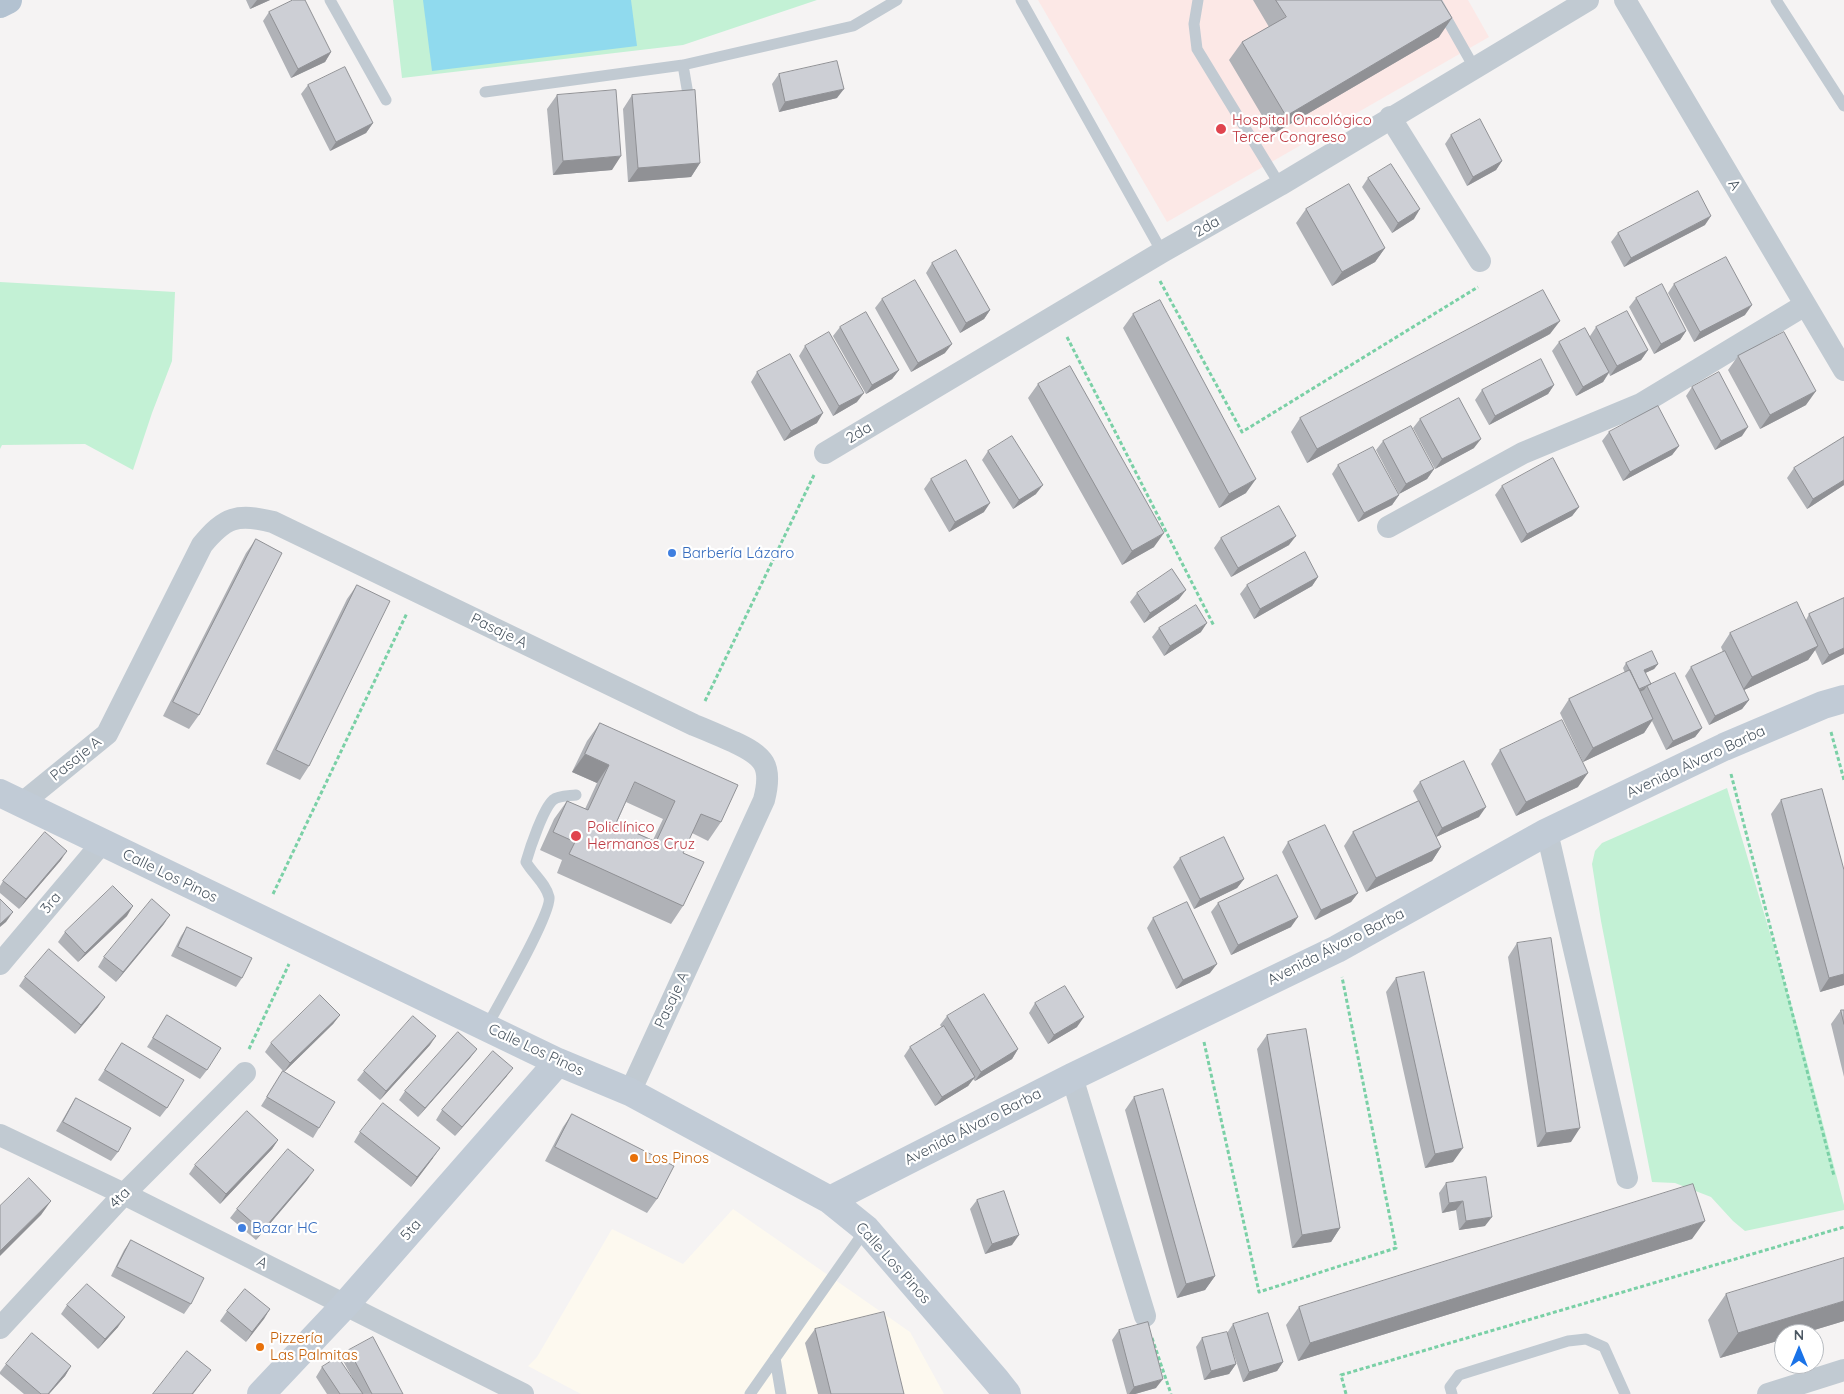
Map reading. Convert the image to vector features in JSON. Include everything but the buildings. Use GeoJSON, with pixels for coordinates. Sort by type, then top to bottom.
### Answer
{"type":"FeatureCollection","features":[{"type":"Feature","properties":{"kind":"main road"},"geometry":{"type":"LineString","coordinates":[[0,4],[8,0]]}},
{"type":"Feature","properties":{"kind":"street","name":"2da"},"geometry":{"type":"LineString","coordinates":[[825,453],[1280,185],[1390,117],[1475,69],[1588,0]]}},
{"type":"Feature","properties":{"kind":"street","name":"A"},"geometry":{"type":"LineString","coordinates":[[1624,0],[1844,370]]}},
{"type":"Feature","properties":{"kind":"street"},"geometry":{"type":"LineString","coordinates":[[1390,117],[1480,261]]}},
{"type":"Feature","properties":{"kind":"street"},"geometry":{"type":"LineString","coordinates":[[1388,527],[1523,453],[1640,404],[1805,305]]}},
{"type":"Feature","properties":{"kind":"street","name":"Pasaje A"},"geometry":{"type":"LineString","coordinates":[[10,799],[107,734],[202,545],[215,529],[231,519],[252,517],[273,522],[753,751],[763,761],[767,773],[764,800],[630,1092]]}},
{"type":"Feature","properties":{"kind":"street","name":"Avenida Álvaro Barba"},"geometry":{"type":"LineString","coordinates":[[830,1200],[1072,1077],[1337,949],[1547,832],[1724,747],[1834,702]]}},
{"type":"Feature","properties":{"kind":"street","name":"Calle Los Pinos"},"geometry":{"type":"LineString","coordinates":[[10,799],[486,1028],[558,1062],[630,1092],[830,1200],[866,1229],[1007,1394]]}},
{"type":"Feature","properties":{"kind":"street"},"geometry":{"type":"LineString","coordinates":[[1547,832],[1627,1178]]}},
{"type":"Feature","properties":{"kind":"street","name":"3ra"},"geometry":{"type":"LineString","coordinates":[[0,964],[102,843]]}},
{"type":"Feature","properties":{"kind":"street","name":"5ta"},"geometry":{"type":"LineString","coordinates":[[261,1394],[345,1305],[558,1062]]}},
{"type":"Feature","properties":{"kind":"street"},"geometry":{"type":"LineString","coordinates":[[1072,1077],[1145,1316]]}},
{"type":"Feature","properties":{"kind":"street","name":"4ta"},"geometry":{"type":"LineString","coordinates":[[0,1328],[124,1194],[238,1080]]}},
{"type":"Feature","properties":{"kind":"street","name":"A"},"geometry":{"type":"LineString","coordinates":[[0,1135],[124,1194],[523,1394]]}},
{"type":"Feature","properties":{"kind":"street"},"geometry":{"type":"LineString","coordinates":[[1768,1394],[1798,1389],[1844,1370]]}},
{"type":"Feature","properties":{"kind":"lane"},"geometry":{"type":"LineString","coordinates":[[330,0],[386,100]]}},
{"type":"Feature","properties":{"kind":"lane"},"geometry":{"type":"LineString","coordinates":[[485,92],[683,66],[853,26],[897,0]]}},
{"type":"Feature","properties":{"kind":"lane"},"geometry":{"type":"LineString","coordinates":[[1021,0],[1156,257]]}},
{"type":"Feature","properties":{"kind":"lane"},"geometry":{"type":"LineString","coordinates":[[1198,0],[1194,24],[1197,49],[1280,185]]}},
{"type":"Feature","properties":{"kind":"lane"},"geometry":{"type":"LineString","coordinates":[[1436,0],[1475,69]]}},
{"type":"Feature","properties":{"kind":"lane"},"geometry":{"type":"LineString","coordinates":[[1776,0],[1844,106]]}},
{"type":"Feature","properties":{"kind":"lane"},"geometry":{"type":"LineString","coordinates":[[683,66],[692,118]]}},
{"type":"Feature","properties":{"kind":"lane"},"geometry":{"type":"LineString","coordinates":[[486,1028],[548,908],[550,899],[544,885],[533,874],[526,862],[530,849],[546,810],[553,800],[576,795]]}},
{"type":"Feature","properties":{"kind":"lane"},"geometry":{"type":"LineString","coordinates":[[750,1394],[866,1229]]}},
{"type":"Feature","properties":{"kind":"lane"},"geometry":{"type":"LineString","coordinates":[[1452,1394],[1450,1387],[1459,1375],[1568,1341],[1586,1339],[1604,1346],[1625,1394]]}},
{"type":"Feature","properties":{"kind":"lane"},"geometry":{"type":"LineString","coordinates":[[775,1358],[781,1394]]}},
{"type":"Feature","properties":{"kind":"path"},"geometry":{"type":"LineString","coordinates":[[1156,257],[1242,432],[1486,281],[1480,261]]}},
{"type":"Feature","properties":{"kind":"path"},"geometry":{"type":"LineString","coordinates":[[1056,316],[1214,626]]}},
{"type":"Feature","properties":{"kind":"path"},"geometry":{"type":"LineString","coordinates":[[694,724],[825,453]]}},
{"type":"Feature","properties":{"kind":"path"},"geometry":{"type":"LineString","coordinates":[[260,919],[417,591]]}},
{"type":"Feature","properties":{"kind":"path"},"geometry":{"type":"LineString","coordinates":[[1834,702],[1844,780]]}},
{"type":"Feature","properties":{"kind":"path"},"geometry":{"type":"LineString","coordinates":[[1724,747],[1834,1176]]}},
{"type":"Feature","properties":{"kind":"path"},"geometry":{"type":"LineString","coordinates":[[238,1080],[301,938]]}},
{"type":"Feature","properties":{"kind":"path"},"geometry":{"type":"LineString","coordinates":[[1199,1016],[1259,1292],[1396,1248],[1337,949]]}},
{"type":"Feature","properties":{"kind":"path"},"geometry":{"type":"LineString","coordinates":[[1346,1394],[1341,1375],[1844,1227]]}},
{"type":"Feature","properties":{"kind":"path"},"geometry":{"type":"LineString","coordinates":[[1145,1316],[1171,1394]]}},
{"type":"Feature","properties":{"kind":"shaded area","name":"Hospital Oncológico Tercer Congreso"},"geometry":{"type":"Polygon","coordinates":[[[1038,0],[1468,0],[1489,37],[1167,222],[1038,0]]]}},
{"type":"Feature","properties":{"kind":"shaded area"},"geometry":{"type":"Polygon","coordinates":[[[733,1209],[910,1332],[944,1394],[581,1394],[528,1366],[537,1357],[612,1229],[683,1264],[733,1209]]]}},
{"type":"Feature","properties":{"kind":"green space"},"geometry":{"type":"Polygon","coordinates":[[[393,0],[817,0],[683,45],[402,78],[393,0]]]}},
{"type":"Feature","properties":{"kind":"green space"},"geometry":{"type":"Polygon","coordinates":[[[0,282],[175,292],[172,361],[133,470],[85,444],[2,445],[0,449],[0,282]]]}},
{"type":"Feature","properties":{"kind":"green space"},"geometry":{"type":"Polygon","coordinates":[[[1727,788],[1800,1035],[1844,1205],[1844,1210],[1745,1231],[1711,1197],[1675,1183],[1652,1182],[1601,921],[1592,864],[1595,851],[1602,843],[1727,788]]]}},
{"type":"Feature","properties":{"kind":"water"},"geometry":{"type":"Polygon","coordinates":[[[423,0],[631,0],[637,46],[432,71],[423,0]]]}},
{"type":"Feature","properties":{"kind":"place","name":"Hospital Oncológico Tercer Congreso"},"geometry":{"type":"Point","coordinates":[1221,129]}},
{"type":"Feature","properties":{"kind":"place","name":"Barbería Lázaro"},"geometry":{"type":"Point","coordinates":[672,553]}},
{"type":"Feature","properties":{"kind":"place","name":"Policlínico Hermanos Cruz"},"geometry":{"type":"Point","coordinates":[576,836]}},
{"type":"Feature","properties":{"kind":"place","name":"Los Pinos"},"geometry":{"type":"Point","coordinates":[634,1158]}},
{"type":"Feature","properties":{"kind":"place","name":"Bazar HC"},"geometry":{"type":"Point","coordinates":[242,1228]}},
{"type":"Feature","properties":{"kind":"place","name":"Pizzería Las Palmitas"},"geometry":{"type":"Point","coordinates":[260,1347]}}]}
